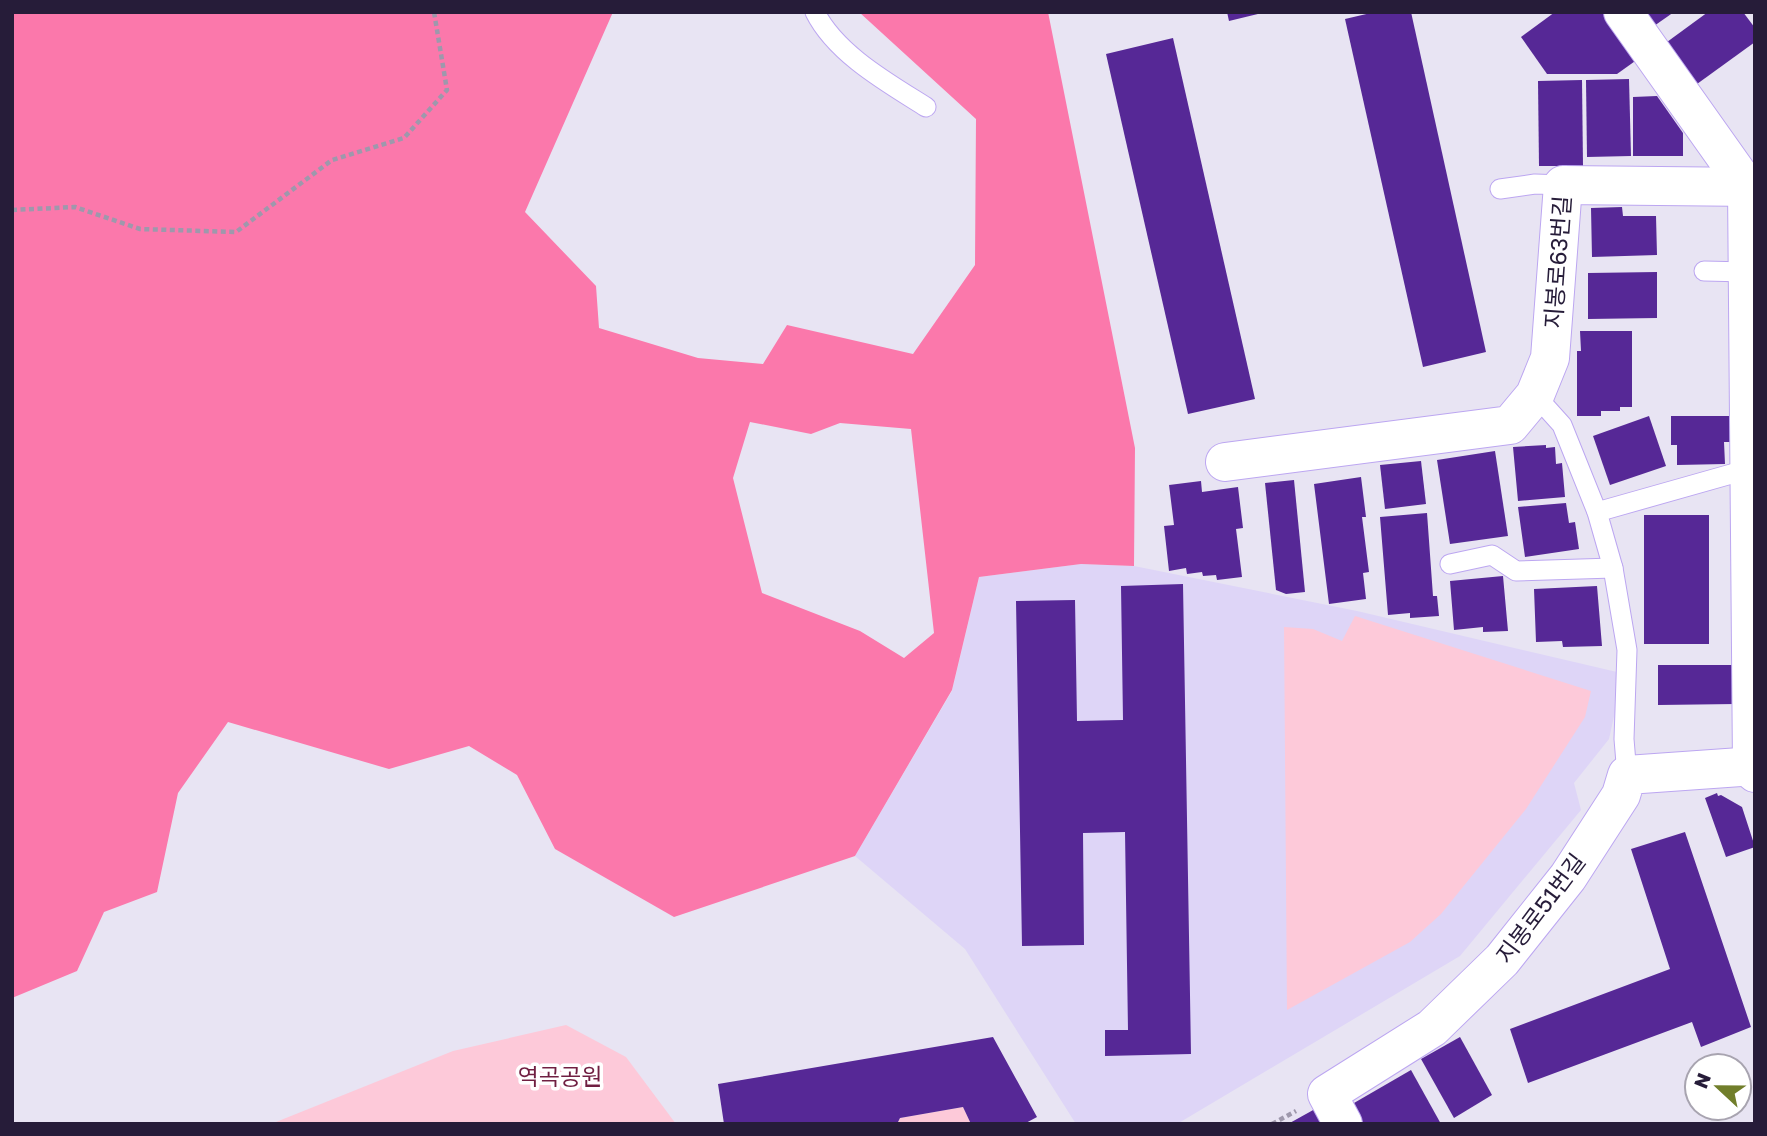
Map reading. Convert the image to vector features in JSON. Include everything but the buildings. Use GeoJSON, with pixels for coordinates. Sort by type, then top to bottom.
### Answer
{"type":"FeatureCollection","features":[{"type":"Feature","properties":{"kind":"street"},"geometry":{"type":"LineString","coordinates":[[1623,12],[1751,187],[1747,272],[1754,768],[1627,775]]}},
{"type":"Feature","properties":{"kind":"street","name":"지봉로63번길"},"geometry":{"type":"LineString","coordinates":[[1225,462],[1510,425],[1535,395],[1550,358],[1563,184],[1751,187]]}},
{"type":"Feature","properties":{"kind":"street","name":"지봉로51번길"},"geometry":{"type":"LineString","coordinates":[[1335,1109],[1432,1028],[1502,961],[1568,877],[1621,795],[1627,775]]}},
{"type":"Feature","properties":{"kind":"lane"},"geometry":{"type":"LineString","coordinates":[[815,12],[822,26],[866,69],[926,107]]}},
{"type":"Feature","properties":{"kind":"lane"},"geometry":{"type":"LineString","coordinates":[[1500,189],[1535,184],[1563,184]]}},
{"type":"Feature","properties":{"kind":"lane"},"geometry":{"type":"LineString","coordinates":[[1704,271],[1747,272]]}},
{"type":"Feature","properties":{"kind":"lane"},"geometry":{"type":"LineString","coordinates":[[1535,395],[1562,425],[1597,512],[1613,568],[1627,650],[1624,739],[1627,775]]}},
{"type":"Feature","properties":{"kind":"lane"},"geometry":{"type":"LineString","coordinates":[[1597,512],[1749,469]]}},
{"type":"Feature","properties":{"kind":"lane"},"geometry":{"type":"LineString","coordinates":[[1450,564],[1492,555],[1516,571],[1613,568]]}},
{"type":"Feature","properties":{"kind":"path"},"geometry":{"type":"LineString","coordinates":[[12,210],[75,206],[140,229],[236,232],[332,159],[404,138],[447,90],[434,12]]}},
{"type":"Feature","properties":{"kind":"shaded area"},"geometry":{"type":"Polygon","coordinates":[[[12,12],[613,12],[525,212],[596,286],[599,328],[698,358],[763,364],[787,325],[913,354],[975,265],[976,119],[859,12],[1048,12],[1135,448],[1134,566],[1081,564],[979,577],[952,690],[855,856],[674,917],[555,849],[517,775],[469,746],[389,769],[228,722],[178,793],[157,892],[104,912],[77,971],[12,998],[12,12]],[[750,422],[733,478],[762,593],[860,631],[904,658],[934,633],[911,429],[840,423],[811,434],[750,422]]]}},
{"type":"Feature","properties":{"kind":"shaded area"},"geometry":{"type":"Polygon","coordinates":[[[1081,564],[1134,566],[1357,611],[1617,672],[1618,698],[1609,739],[1574,783],[1581,810],[1460,956],[1177,1124],[1076,1124],[965,949],[855,856],[952,691],[979,577],[1081,564]]]}},
{"type":"Feature","properties":{"kind":"green space"},"geometry":{"type":"Polygon","coordinates":[[[1355,616],[1591,691],[1585,717],[1526,809],[1441,914],[1410,942],[1287,1010],[1284,627],[1313,629],[1342,641],[1355,616]]]}},
{"type":"Feature","properties":{"kind":"green space","name":"역곡공원"},"geometry":{"type":"Polygon","coordinates":[[[566,1025],[626,1057],[676,1124],[271,1124],[453,1051],[566,1025]]]}},
{"type":"Feature","properties":{"kind":"green space"},"geometry":{"type":"Polygon","coordinates":[[[963,1107],[971,1124],[897,1124],[900,1118],[963,1107]]]}}]}
